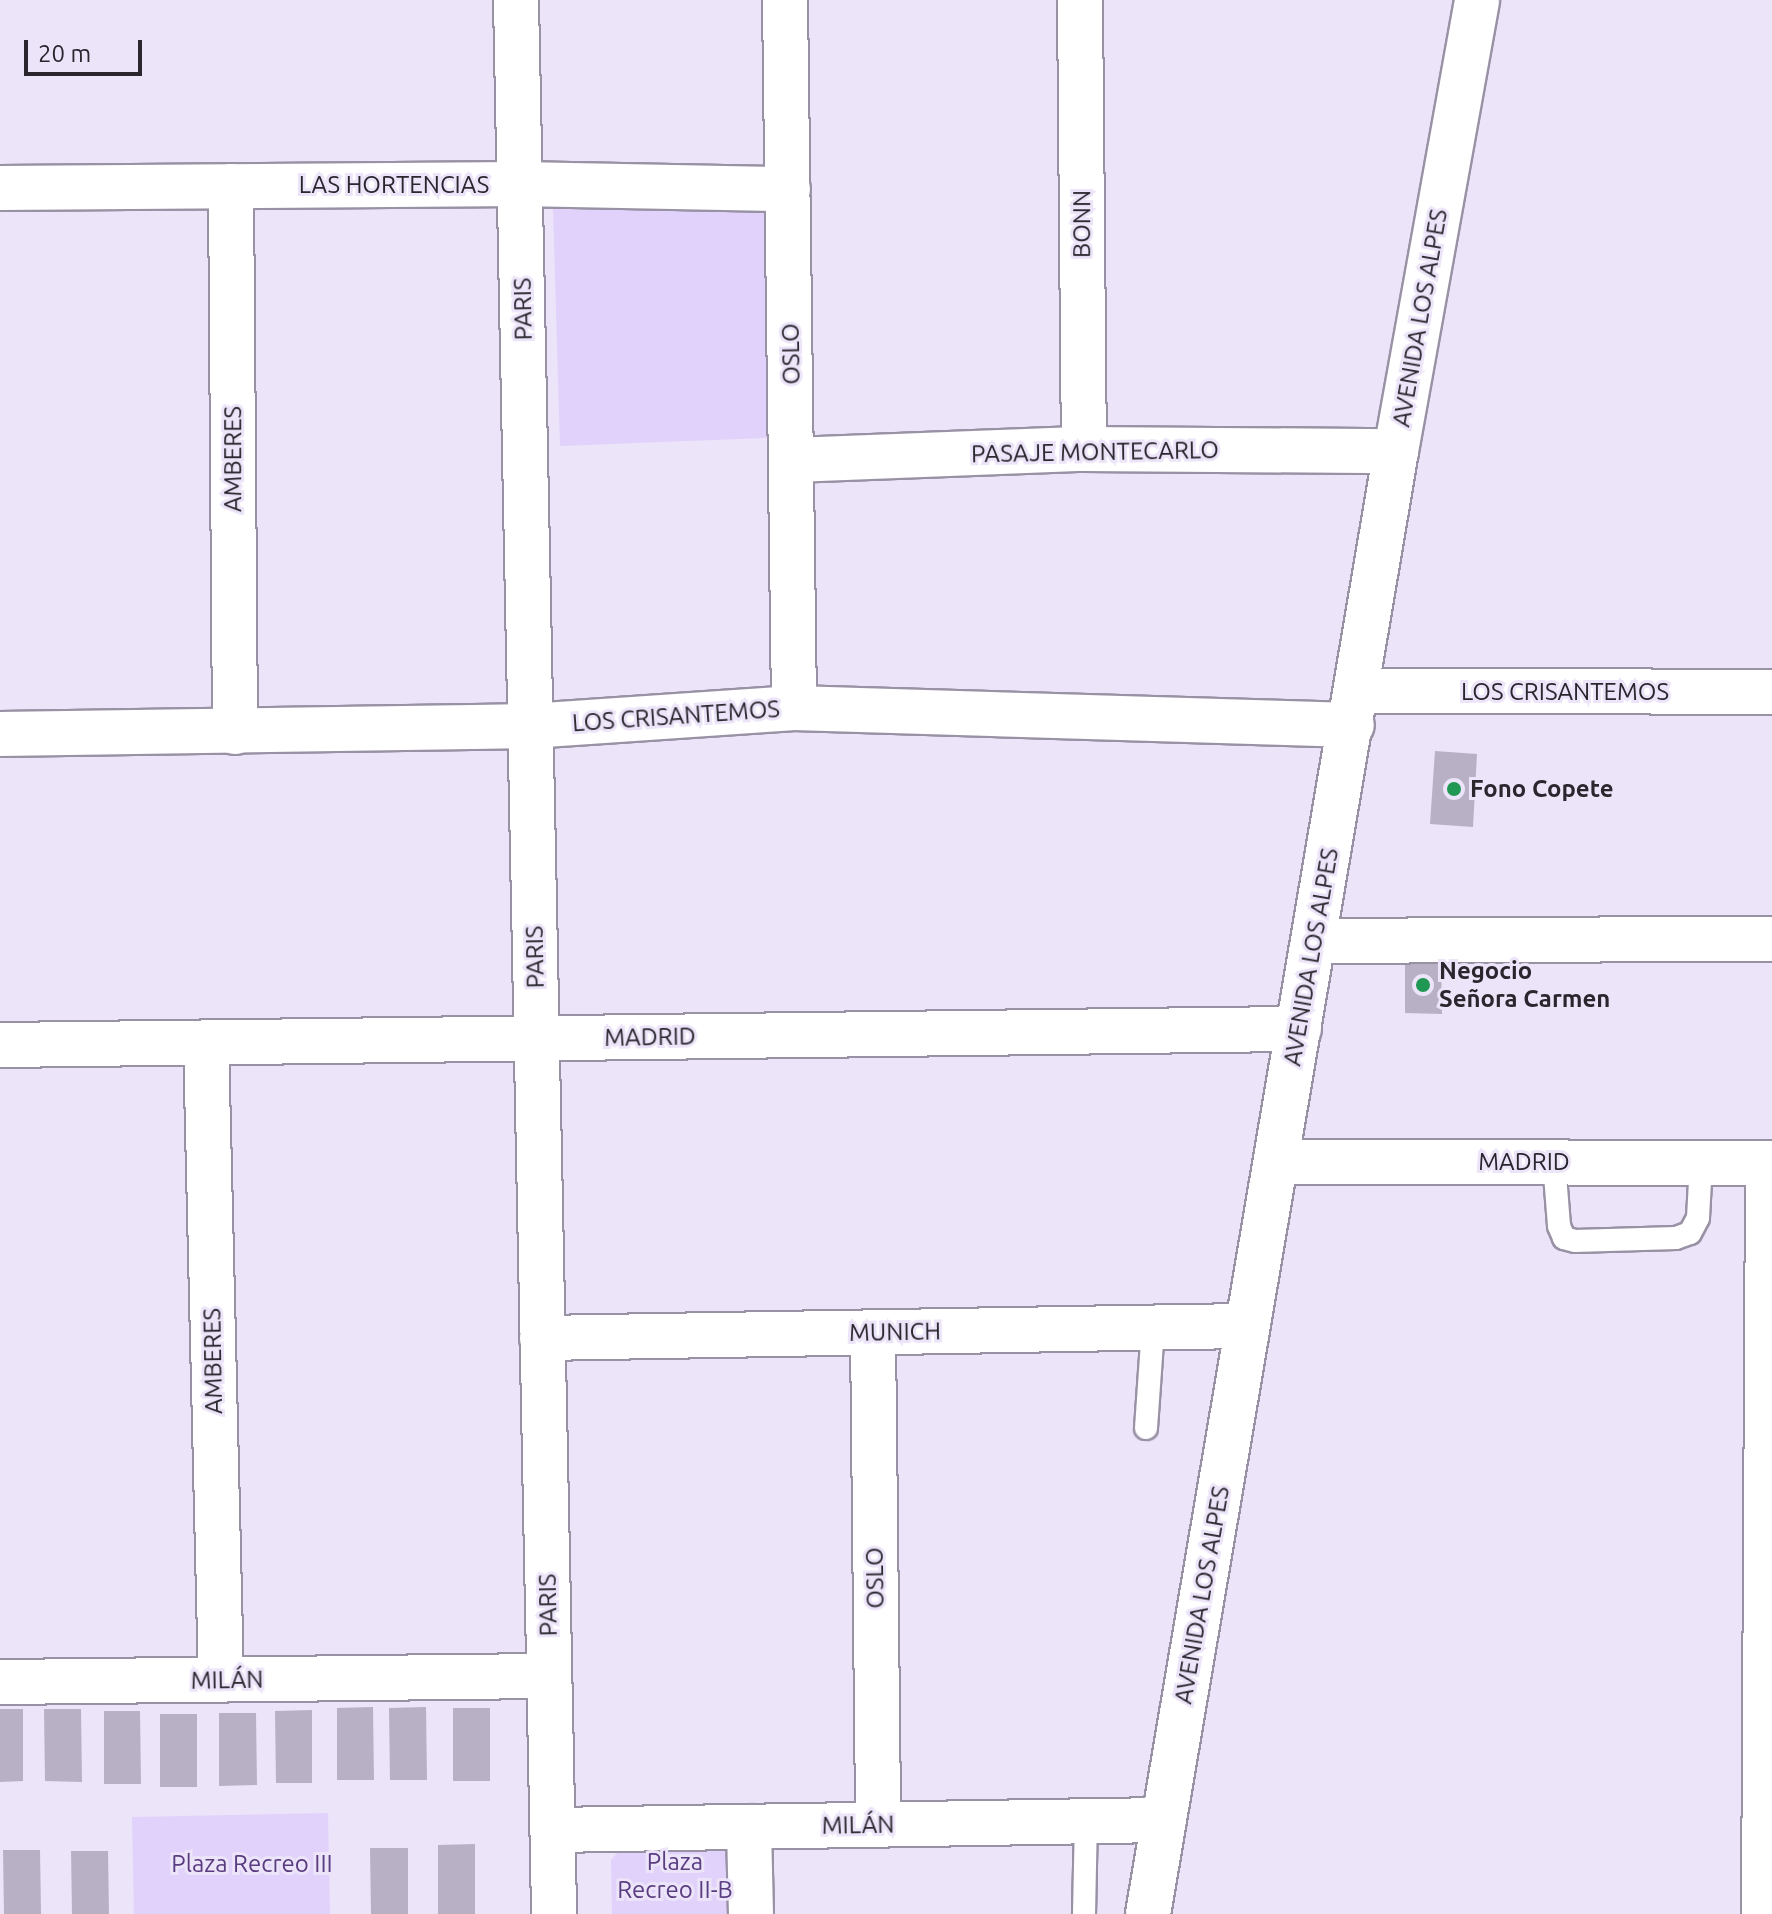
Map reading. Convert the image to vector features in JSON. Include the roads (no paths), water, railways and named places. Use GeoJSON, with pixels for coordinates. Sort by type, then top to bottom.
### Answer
{"type":"FeatureCollection","features":[{"type":"Feature","properties":{"kind":"street","name":"PARIS"},"geometry":{"type":"LineString","coordinates":[[516,0],[554,1914]]}},
{"type":"Feature","properties":{"kind":"street","name":"OSLO"},"geometry":{"type":"LineString","coordinates":[[785,0],[794,708]]}},
{"type":"Feature","properties":{"kind":"street","name":"BONN"},"geometry":{"type":"LineString","coordinates":[[1080,0],[1084,449]]}},
{"type":"Feature","properties":{"kind":"street","name":"AVENIDA LOS ALPES"},"geometry":{"type":"LineString","coordinates":[[1148,1914],[1355,708],[1396,451],[1477,0]]}},
{"type":"Feature","properties":{"kind":"street","name":"LAS HORTENCIAS"},"geometry":{"type":"LineString","coordinates":[[0,188],[520,184],[788,189]]}},
{"type":"Feature","properties":{"kind":"street","name":"AMBERES"},"geometry":{"type":"LineString","coordinates":[[231,186],[235,732]]}},
{"type":"Feature","properties":{"kind":"street","name":"PASAJE MONTECARLO"},"geometry":{"type":"LineString","coordinates":[[793,460],[1084,449],[1396,451]]}},
{"type":"Feature","properties":{"kind":"street","name":"LOS CRISANTEMOS"},"geometry":{"type":"LineString","coordinates":[[0,734],[530,726],[794,708],[1355,708],[1772,692]]}},
{"type":"Feature","properties":{"kind":"street"},"geometry":{"type":"LineString","coordinates":[[1314,941],[1772,939]]}},
{"type":"Feature","properties":{"kind":"street","name":"MADRID"},"geometry":{"type":"LineString","coordinates":[[0,1045],[1299,1029]]}},
{"type":"Feature","properties":{"kind":"street","name":"AMBERES"},"geometry":{"type":"LineString","coordinates":[[206,1043],[221,1680]]}},
{"type":"Feature","properties":{"kind":"street","name":"MADRID"},"geometry":{"type":"LineString","coordinates":[[1276,1162],[1770,1163]]}},
{"type":"Feature","properties":{"kind":"street"},"geometry":{"type":"LineString","coordinates":[[1764,1914],[1770,1163]]}},
{"type":"Feature","properties":{"kind":"street","name":"MUNICH"},"geometry":{"type":"LineString","coordinates":[[542,1338],[1247,1326]]}},
{"type":"Feature","properties":{"kind":"street","name":"OSLO"},"geometry":{"type":"LineString","coordinates":[[873,1332],[878,1825]]}},
{"type":"Feature","properties":{"kind":"street","name":"MILÁN"},"geometry":{"type":"LineString","coordinates":[[0,1682],[549,1676]]}},
{"type":"Feature","properties":{"kind":"street","name":"MILÁN"},"geometry":{"type":"LineString","coordinates":[[553,1830],[1164,1820]]}},
{"type":"Feature","properties":{"kind":"street"},"geometry":{"type":"LineString","coordinates":[[749,1827],[751,1914]]}},
{"type":"Feature","properties":{"kind":"lane"},"geometry":{"type":"LineString","coordinates":[[1554,1162],[1559,1226],[1564,1238],[1575,1241],[1676,1238],[1690,1233],[1698,1218],[1701,1163]]}},
{"type":"Feature","properties":{"kind":"lane"},"geometry":{"type":"LineString","coordinates":[[1146,1428],[1153,1327]]}},
{"type":"Feature","properties":{"kind":"lane"},"geometry":{"type":"LineString","coordinates":[[1084,1914],[1086,1820]]}},
{"type":"Feature","properties":{"kind":"place","name":"Fono Copete"},"geometry":{"type":"Point","coordinates":[1454,789]}},
{"type":"Feature","properties":{"kind":"place","name":"Negocio Señora Carmen"},"geometry":{"type":"Point","coordinates":[1423,985]}},
{"type":"Feature","properties":{"kind":"park label","name":"Plaza Recreo III"},"geometry":{"type":"Point","coordinates":[252,1864]}},
{"type":"Feature","properties":{"kind":"park label","name":"Plaza Recreo II-B"},"geometry":{"type":"Point","coordinates":[675,1876]}}]}
